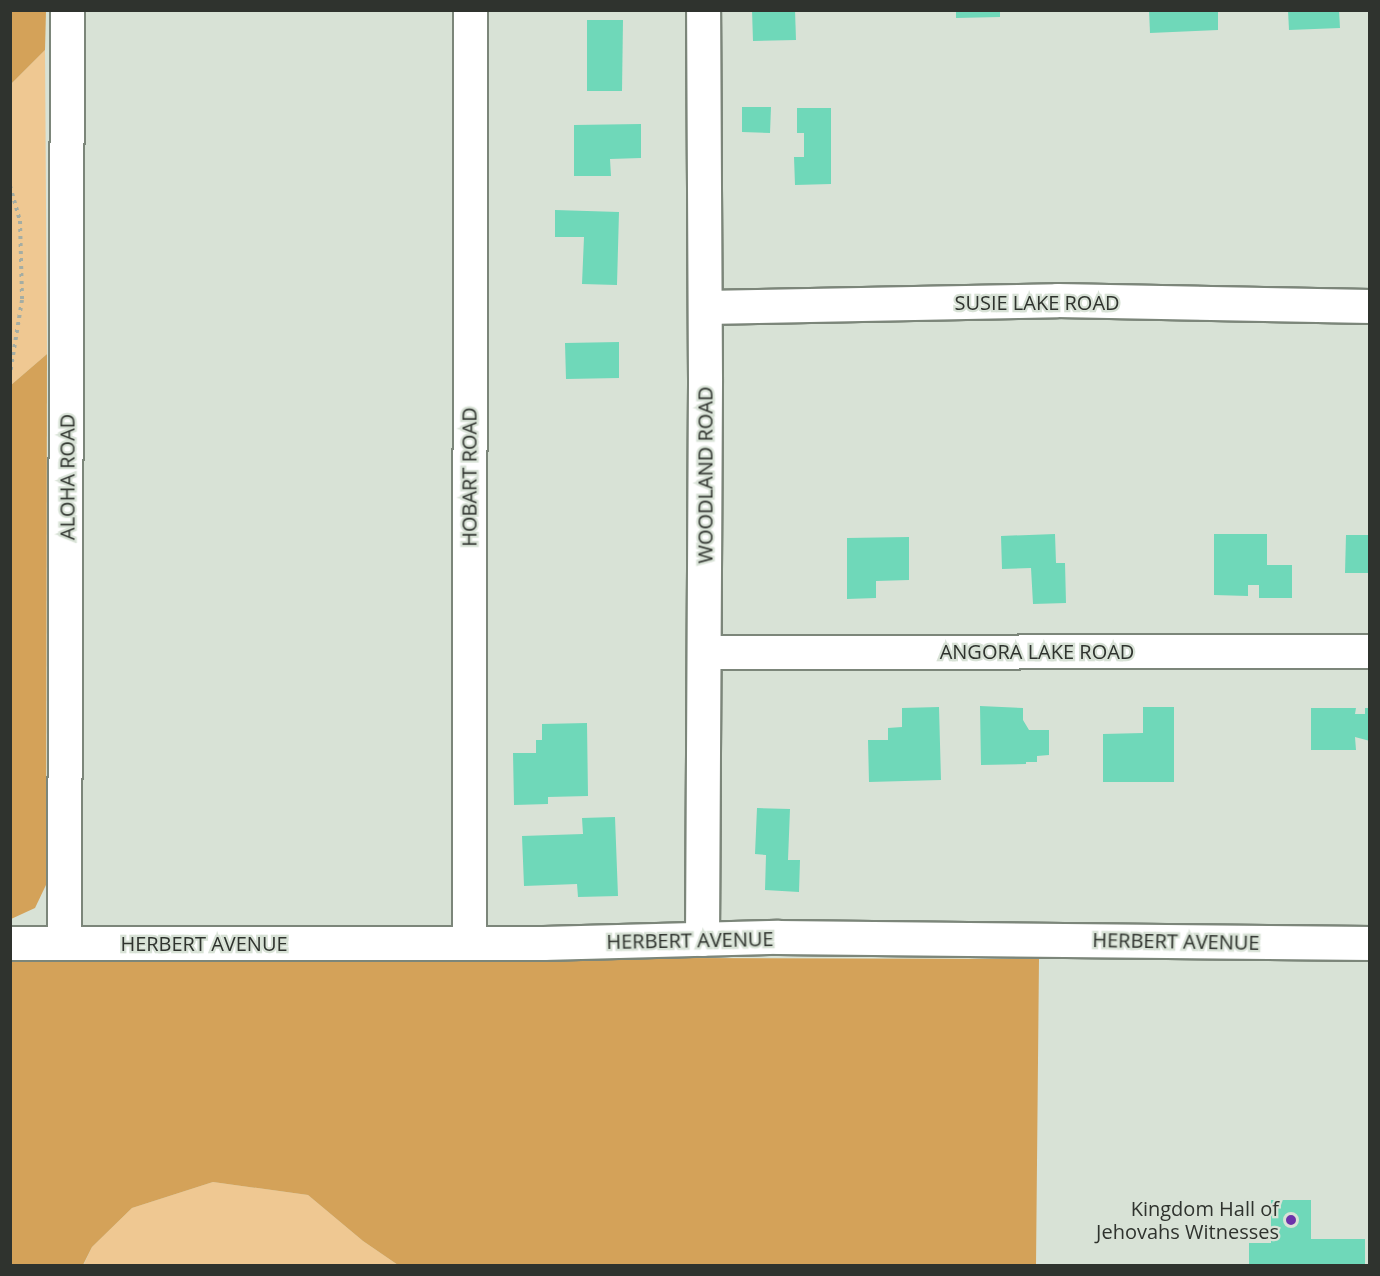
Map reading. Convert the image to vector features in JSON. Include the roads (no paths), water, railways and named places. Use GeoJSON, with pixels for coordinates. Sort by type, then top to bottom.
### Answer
{"type":"FeatureCollection","features":[{"type":"Feature","properties":{"kind":"street","name":"ALOHA ROAD"},"geometry":{"type":"LineString","coordinates":[[64,943],[67,10]]}},
{"type":"Feature","properties":{"kind":"street","name":"HOBART ROAD"},"geometry":{"type":"LineString","coordinates":[[469,943],[470,10]]}},
{"type":"Feature","properties":{"kind":"street","name":"WOODLAND ROAD"},"geometry":{"type":"LineString","coordinates":[[702,939],[705,307],[703,10]]}},
{"type":"Feature","properties":{"kind":"street","name":"SUSIE LAKE ROAD"},"geometry":{"type":"LineString","coordinates":[[705,307],[1057,300],[1370,306]]}},
{"type":"Feature","properties":{"kind":"street","name":"ANGORA LAKE ROAD"},"geometry":{"type":"LineString","coordinates":[[704,652],[1370,651]]}},
{"type":"Feature","properties":{"kind":"street","name":"HERBERT AVENUE"},"geometry":{"type":"LineString","coordinates":[[10,943],[469,943],[778,938],[1370,943]]}},
{"type":"Feature","properties":{"kind":"place","name":"Kingdom Hall of Jehovahs Witnesses"},"geometry":{"type":"Point","coordinates":[1291,1220]}}]}
